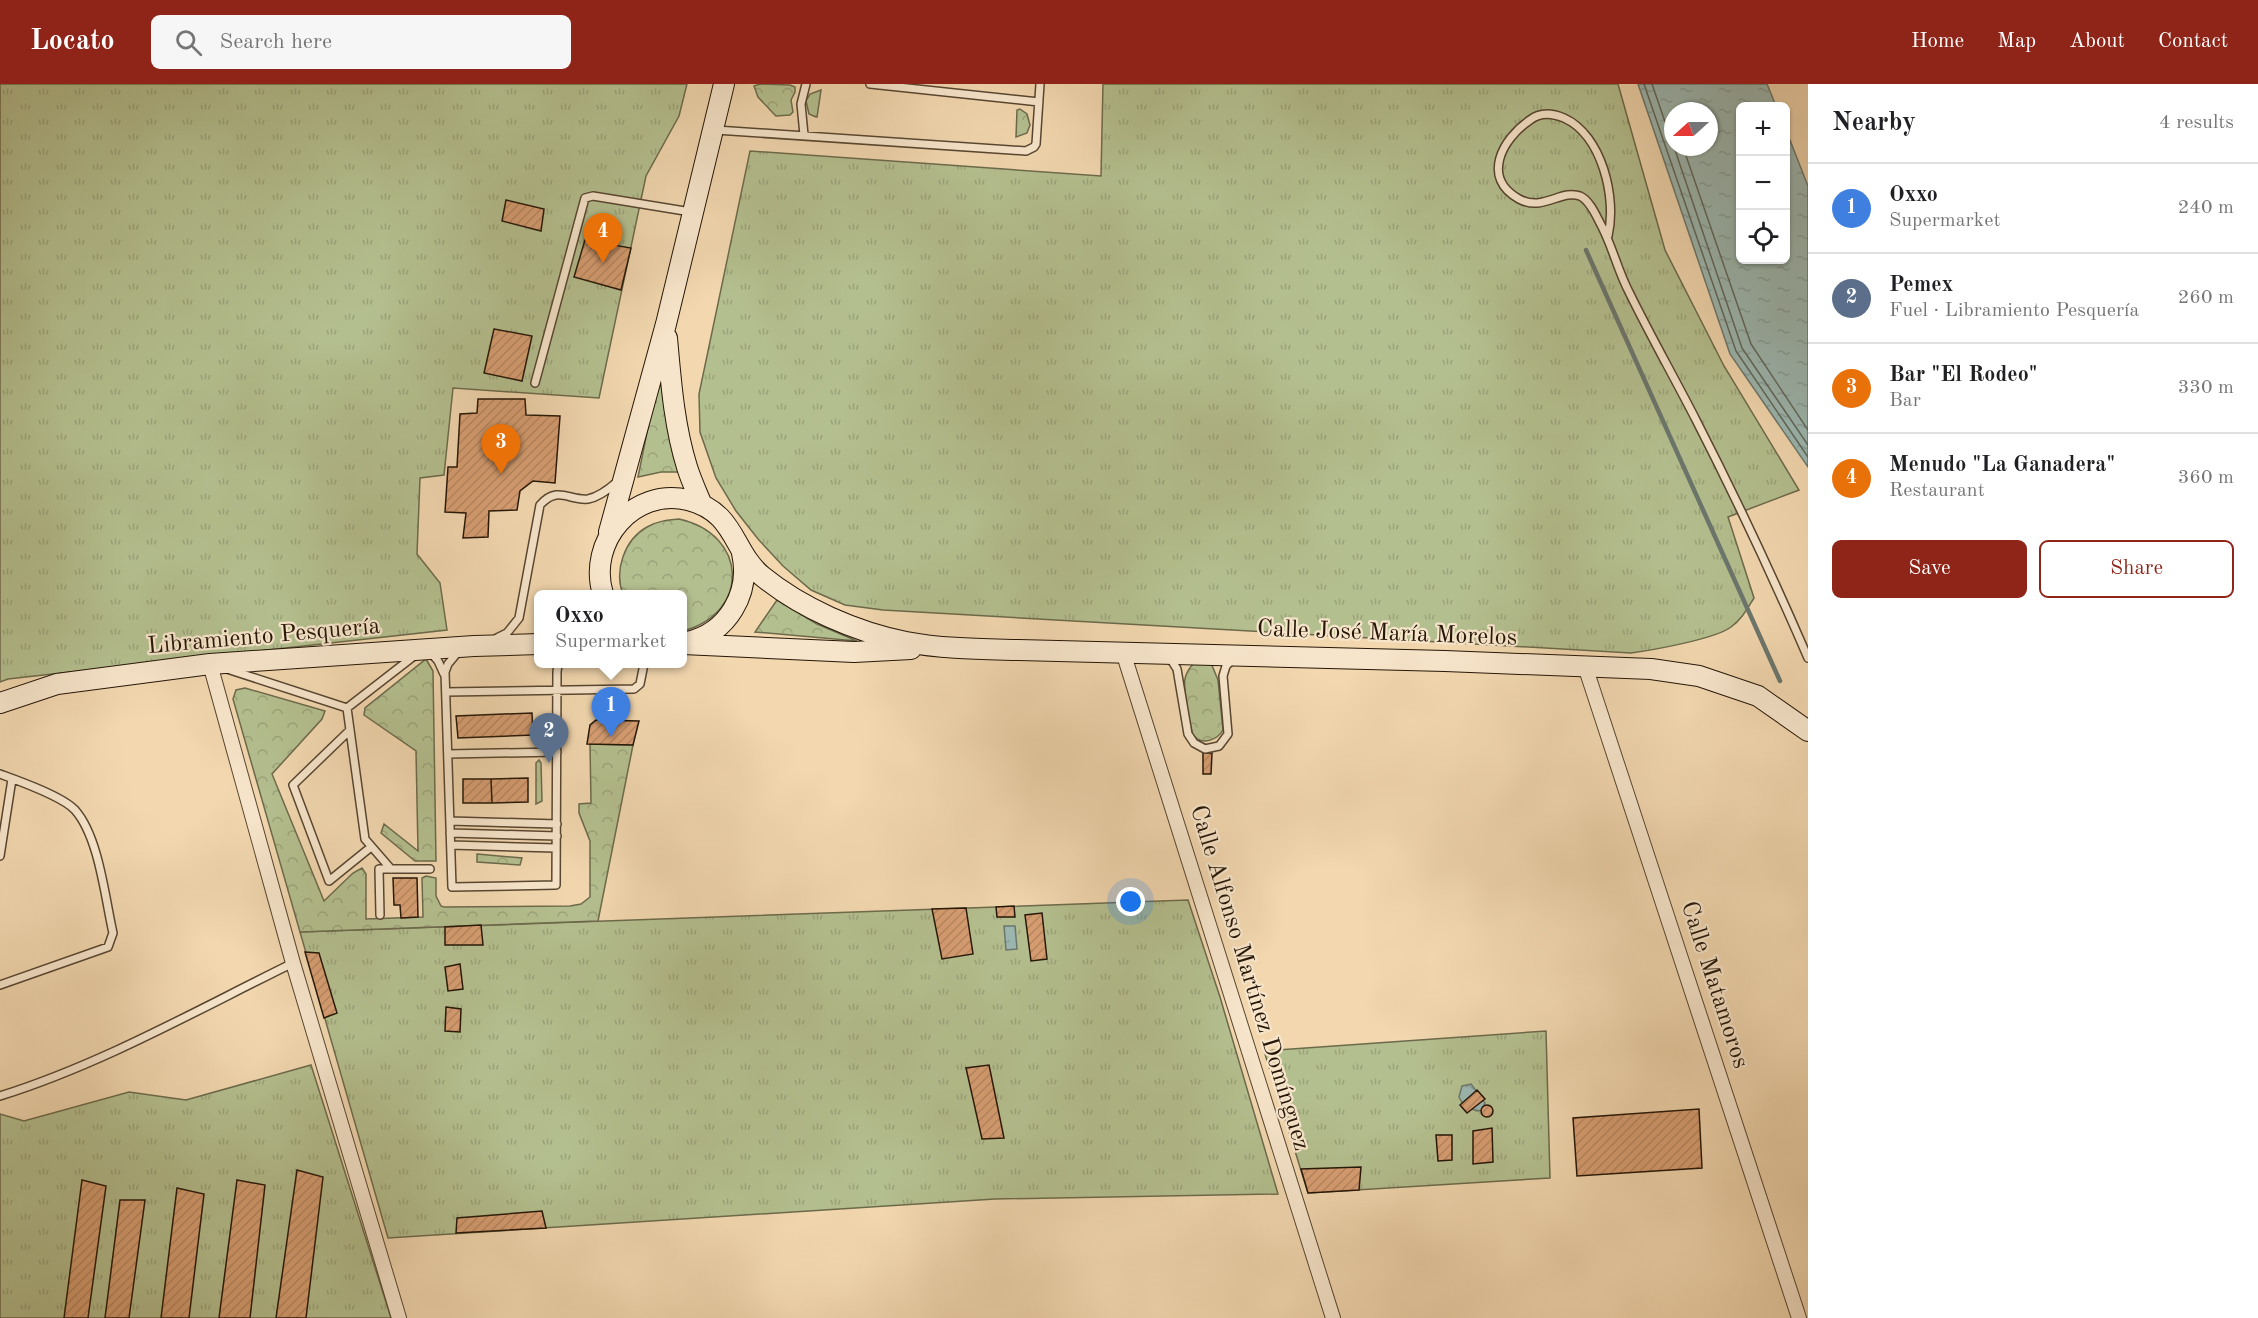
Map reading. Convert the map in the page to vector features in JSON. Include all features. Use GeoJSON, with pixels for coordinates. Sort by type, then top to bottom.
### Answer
{"type":"FeatureCollection","features":[{"type":"Feature","properties":{"kind":"main road"},"geometry":{"type":"LineString","coordinates":[[591,590],[666,324],[724,84]]}},
{"type":"Feature","properties":{"kind":"main road"},"geometry":{"type":"LineString","coordinates":[[666,324],[679,438],[687,468],[702,505]]}},
{"type":"Feature","properties":{"kind":"main road"},"geometry":{"type":"LineString","coordinates":[[602,590],[599,569],[604,546],[623,517],[647,503],[675,498],[702,505],[719,516],[733,532],[749,563],[761,575],[817,611],[855,626],[905,641],[950,647]]}},
{"type":"Feature","properties":{"kind":"main road"},"geometry":{"type":"LineString","coordinates":[[687,643],[712,633],[729,617],[735,607],[743,585],[741,550]]}},
{"type":"Feature","properties":{"kind":"main road","name":"Libramiento Pesquería"},"geometry":{"type":"LineString","coordinates":[[0,703],[57,684],[210,664],[534,643]]}},
{"type":"Feature","properties":{"kind":"main road"},"geometry":{"type":"LineString","coordinates":[[687,644],[854,652],[950,647]]}},
{"type":"Feature","properties":{"kind":"main road","name":"Calle José María Morelos"},"geometry":{"type":"LineString","coordinates":[[950,647],[1651,669],[1699,676],[1758,696],[1808,731]]}},
{"type":"Feature","properties":{"kind":"street","name":"Calle Alfonso Martínez Domínguez"},"geometry":{"type":"LineString","coordinates":[[1123,652],[1333,1318]]}},
{"type":"Feature","properties":{"kind":"street"},"geometry":{"type":"LineString","coordinates":[[210,664],[293,963],[399,1318]]}},
{"type":"Feature","properties":{"kind":"street","name":"Calle Matamoros"},"geometry":{"type":"LineString","coordinates":[[1585,666],[1799,1318]]}},
{"type":"Feature","properties":{"kind":"lane"},"geometry":{"type":"LineString","coordinates":[[804,135],[801,104],[806,84]]}},
{"type":"Feature","properties":{"kind":"lane"},"geometry":{"type":"LineString","coordinates":[[870,84],[1039,102]]}},
{"type":"Feature","properties":{"kind":"lane"},"geometry":{"type":"LineString","coordinates":[[713,130],[1026,151],[1036,144],[1040,84]]}},
{"type":"Feature","properties":{"kind":"lane"},"geometry":{"type":"LineString","coordinates":[[1608,236],[1612,221],[1611,198],[1601,165],[1589,139],[1577,125],[1556,115],[1542,114],[1530,120],[1510,137],[1500,154],[1498,164],[1504,186],[1517,198],[1529,204],[1547,203],[1570,196],[1583,197],[1608,236],[1627,289],[1738,504],[1808,658]]}},
{"type":"Feature","properties":{"kind":"lane"},"geometry":{"type":"LineString","coordinates":[[536,383],[585,198],[593,196],[693,213]]}},
{"type":"Feature","properties":{"kind":"lane"},"geometry":{"type":"LineString","coordinates":[[557,668],[556,885],[452,887],[445,676],[448,664],[469,646],[507,633],[519,618],[540,505],[545,499],[558,495],[591,498],[611,488],[625,472]]}},
{"type":"Feature","properties":{"kind":"lane"},"geometry":{"type":"LineString","coordinates":[[347,708],[422,649],[438,661],[445,676]]}},
{"type":"Feature","properties":{"kind":"lane"},"geometry":{"type":"LineString","coordinates":[[1163,653],[1171,659],[1177,669],[1189,737],[1197,746],[1205,749],[1219,746],[1228,734],[1223,671],[1229,662],[1239,656]]}},
{"type":"Feature","properties":{"kind":"lane"},"geometry":{"type":"LineString","coordinates":[[210,664],[347,708]]}},
{"type":"Feature","properties":{"kind":"lane"},"geometry":{"type":"LineString","coordinates":[[555,668],[557,672]]}},
{"type":"Feature","properties":{"kind":"lane"},"geometry":{"type":"LineString","coordinates":[[446,692],[634,689],[640,684],[643,668]]}},
{"type":"Feature","properties":{"kind":"lane"},"geometry":{"type":"LineString","coordinates":[[347,708],[365,839],[391,869]]}},
{"type":"Feature","properties":{"kind":"lane"},"geometry":{"type":"LineString","coordinates":[[350,730],[293,785],[329,881],[371,847]]}},
{"type":"Feature","properties":{"kind":"lane"},"geometry":{"type":"LineString","coordinates":[[448,754],[557,752]]}},
{"type":"Feature","properties":{"kind":"lane"},"geometry":{"type":"LineString","coordinates":[[0,774],[51,795],[75,809],[92,839],[113,933],[108,947],[0,985]]}},
{"type":"Feature","properties":{"kind":"lane"},"geometry":{"type":"LineString","coordinates":[[0,856],[12,779]]}},
{"type":"Feature","properties":{"kind":"lane"},"geometry":{"type":"LineString","coordinates":[[450,821],[556,824]]}},
{"type":"Feature","properties":{"kind":"lane"},"geometry":{"type":"LineString","coordinates":[[450,833],[556,836]]}},
{"type":"Feature","properties":{"kind":"lane"},"geometry":{"type":"LineString","coordinates":[[450,845],[556,848]]}},
{"type":"Feature","properties":{"kind":"lane"},"geometry":{"type":"LineString","coordinates":[[380,915],[379,869],[430,869]]}},
{"type":"Feature","properties":{"kind":"lane"},"geometry":{"type":"LineString","coordinates":[[0,1096],[27,1088],[117,1049],[293,963]]}},
{"type":"Feature","properties":{"kind":"green space"},"geometry":{"type":"Polygon","coordinates":[[[0,84],[687,84],[679,116],[646,176],[599,398],[453,388],[444,475],[420,478],[417,554],[440,583],[447,630],[8,679],[0,682],[0,84]]]}},
{"type":"Feature","properties":{"kind":"green space"},"geometry":{"type":"Polygon","coordinates":[[[760,84],[795,87],[791,100],[793,112],[790,115],[776,116],[758,97],[754,86],[760,84]]]}},
{"type":"Feature","properties":{"kind":"green space"},"geometry":{"type":"Polygon","coordinates":[[[1103,84],[1618,84],[1665,250],[1724,366],[1799,490],[1728,517],[1754,598],[1741,617],[1731,627],[1712,636],[1631,653],[883,610],[845,605],[811,590],[783,566],[736,511],[716,478],[700,432],[699,394],[750,151],[1101,176],[1103,84]]]}},
{"type":"Feature","properties":{"kind":"green space"},"geometry":{"type":"Polygon","coordinates":[[[821,90],[816,117],[809,114],[806,101],[810,94],[821,90]]]}},
{"type":"Feature","properties":{"kind":"green space"},"geometry":{"type":"Polygon","coordinates":[[[1020,109],[1027,114],[1030,125],[1027,133],[1016,137],[1017,110],[1020,109]]]}},
{"type":"Feature","properties":{"kind":"green space"},"geometry":{"type":"Polygon","coordinates":[[[659,373],[679,472],[661,472],[638,477],[659,373]]]}},
{"type":"Feature","properties":{"kind":"green space"},"geometry":{"type":"Polygon","coordinates":[[[679,519],[702,527],[718,540],[729,556],[732,574],[730,592],[721,608],[705,622],[687,629],[687,590],[622,590],[621,585],[623,557],[632,540],[647,527],[667,520],[679,519]]]}},
{"type":"Feature","properties":{"kind":"green space"},"geometry":{"type":"Polygon","coordinates":[[[777,600],[817,624],[857,641],[755,632],[777,600]]]}},
{"type":"Feature","properties":{"kind":"green space"},"geometry":{"type":"Polygon","coordinates":[[[426,659],[433,671],[436,861],[415,861],[381,833],[384,824],[418,851],[416,751],[364,715],[365,708],[426,659]]]}},
{"type":"Feature","properties":{"kind":"green space"},"geometry":{"type":"Polygon","coordinates":[[[1194,663],[1211,663],[1218,680],[1223,730],[1218,736],[1206,741],[1194,736],[1189,718],[1185,679],[1194,663]]]}},
{"type":"Feature","properties":{"kind":"green space"},"geometry":{"type":"Polygon","coordinates":[[[245,688],[325,711],[322,719],[272,774],[324,901],[353,873],[362,868],[366,874],[366,919],[423,917],[422,878],[426,876],[436,878],[436,896],[441,906],[444,907],[581,904],[590,897],[590,841],[579,813],[579,804],[591,803],[590,744],[633,745],[598,921],[300,932],[233,699],[236,690],[245,688]]]}},
{"type":"Feature","properties":{"kind":"green space"},"geometry":{"type":"Polygon","coordinates":[[[539,760],[542,801],[536,804],[536,763],[539,760]]]}},
{"type":"Feature","properties":{"kind":"green space"},"geometry":{"type":"Polygon","coordinates":[[[477,854],[522,858],[520,865],[477,862],[477,854]]]}},
{"type":"Feature","properties":{"kind":"green space"},"geometry":{"type":"Polygon","coordinates":[[[1188,900],[1220,997],[1278,1194],[995,1199],[388,1238],[300,932],[1188,900]]]}},
{"type":"Feature","properties":{"kind":"green space"},"geometry":{"type":"Polygon","coordinates":[[[1546,1031],[1550,1178],[1308,1193],[1264,1051],[1546,1031]]]}},
{"type":"Feature","properties":{"kind":"green space"},"geometry":{"type":"Polygon","coordinates":[[[311,1065],[391,1318],[0,1318],[0,1114],[24,1121],[129,1092],[186,1100],[311,1065]]]}},
{"type":"Feature","properties":{"kind":"water"},"geometry":{"type":"Polygon","coordinates":[[[1638,84],[1767,84],[1774,102],[1736,102],[1736,264],[1790,264],[1790,140],[1808,186],[1808,467],[1730,354],[1638,84]]]}},
{"type":"Feature","properties":{"kind":"water"},"geometry":{"type":"Polygon","coordinates":[[[1004,926],[1015,926],[1017,949],[1006,950],[1004,926]]]}},
{"type":"Feature","properties":{"kind":"water"},"geometry":{"type":"Polygon","coordinates":[[[1471,1084],[1485,1103],[1482,1110],[1477,1111],[1464,1106],[1459,1097],[1462,1086],[1471,1084]]]}},
{"type":"Feature","properties":{"kind":"building"},"geometry":{"type":"Polygon","coordinates":[[[506,200],[544,209],[541,231],[502,221],[506,200]]]}},
{"type":"Feature","properties":{"kind":"building"},"geometry":{"type":"Polygon","coordinates":[[[585,240],[631,248],[621,290],[574,277],[585,240]]]}},
{"type":"Feature","properties":{"kind":"building"},"geometry":{"type":"Polygon","coordinates":[[[494,329],[532,336],[522,381],[484,373],[494,329]]]}},
{"type":"Feature","properties":{"kind":"building"},"geometry":{"type":"Polygon","coordinates":[[[478,399],[525,399],[526,415],[560,416],[555,483],[533,481],[520,491],[517,510],[489,511],[488,537],[463,538],[466,513],[445,512],[448,467],[457,467],[460,414],[477,413],[478,399]]]}},
{"type":"Feature","properties":{"kind":"building"},"geometry":{"type":"Polygon","coordinates":[[[532,713],[533,735],[458,738],[456,716],[532,713]]]}},
{"type":"Feature","properties":{"kind":"building"},"geometry":{"type":"Polygon","coordinates":[[[596,720],[639,721],[633,745],[587,744],[590,725],[596,720]]]}},
{"type":"Feature","properties":{"kind":"building"},"geometry":{"type":"Polygon","coordinates":[[[1203,753],[1212,753],[1211,774],[1203,774],[1203,753]]]}},
{"type":"Feature","properties":{"kind":"building"},"geometry":{"type":"Polygon","coordinates":[[[528,778],[528,802],[492,803],[491,779],[528,778]]]}},
{"type":"Feature","properties":{"kind":"building"},"geometry":{"type":"Polygon","coordinates":[[[463,779],[491,779],[492,803],[463,803],[463,779]]]}},
{"type":"Feature","properties":{"kind":"building"},"geometry":{"type":"Polygon","coordinates":[[[393,878],[417,878],[418,917],[401,918],[400,905],[394,905],[393,878]]]}},
{"type":"Feature","properties":{"kind":"building"},"geometry":{"type":"Polygon","coordinates":[[[1014,906],[1015,917],[997,917],[996,907],[1014,906]]]}},
{"type":"Feature","properties":{"kind":"building"},"geometry":{"type":"Polygon","coordinates":[[[966,908],[973,954],[942,959],[932,909],[966,908]]]}},
{"type":"Feature","properties":{"kind":"building"},"geometry":{"type":"Polygon","coordinates":[[[1042,913],[1047,959],[1031,961],[1025,915],[1042,913]]]}},
{"type":"Feature","properties":{"kind":"building"},"geometry":{"type":"Polygon","coordinates":[[[481,925],[483,945],[445,945],[445,927],[481,925]]]}},
{"type":"Feature","properties":{"kind":"building"},"geometry":{"type":"Polygon","coordinates":[[[305,952],[319,953],[337,1013],[324,1018],[305,952]]]}},
{"type":"Feature","properties":{"kind":"building"},"geometry":{"type":"Polygon","coordinates":[[[460,964],[463,989],[448,991],[445,967],[460,964]]]}},
{"type":"Feature","properties":{"kind":"building"},"geometry":{"type":"Polygon","coordinates":[[[446,1007],[461,1009],[460,1032],[445,1031],[446,1007]]]}},
{"type":"Feature","properties":{"kind":"building"},"geometry":{"type":"Polygon","coordinates":[[[989,1065],[1004,1138],[982,1139],[966,1068],[989,1065]]]}},
{"type":"Feature","properties":{"kind":"building"},"geometry":{"type":"Polygon","coordinates":[[[1477,1090],[1485,1099],[1467,1113],[1460,1105],[1477,1090]]]}},
{"type":"Feature","properties":{"kind":"building"},"geometry":{"type":"Polygon","coordinates":[[[1489,1105],[1492,1106],[1492,1116],[1485,1117],[1482,1116],[1481,1109],[1482,1106],[1489,1105]]]}},
{"type":"Feature","properties":{"kind":"building"},"geometry":{"type":"Polygon","coordinates":[[[1699,1109],[1702,1168],[1577,1176],[1573,1118],[1699,1109]]]}},
{"type":"Feature","properties":{"kind":"building"},"geometry":{"type":"Polygon","coordinates":[[[1492,1128],[1493,1162],[1473,1164],[1473,1131],[1492,1128]]]}},
{"type":"Feature","properties":{"kind":"building"},"geometry":{"type":"Polygon","coordinates":[[[1436,1135],[1452,1135],[1452,1160],[1438,1161],[1436,1135]]]}},
{"type":"Feature","properties":{"kind":"building"},"geometry":{"type":"Polygon","coordinates":[[[1361,1167],[1359,1190],[1308,1193],[1301,1169],[1361,1167]]]}},
{"type":"Feature","properties":{"kind":"building"},"geometry":{"type":"Polygon","coordinates":[[[297,1170],[323,1177],[306,1318],[276,1318],[297,1170]]]}},
{"type":"Feature","properties":{"kind":"building"},"geometry":{"type":"Polygon","coordinates":[[[82,1180],[106,1186],[88,1318],[64,1318],[82,1180]]]}},
{"type":"Feature","properties":{"kind":"building"},"geometry":{"type":"Polygon","coordinates":[[[237,1180],[265,1185],[250,1318],[219,1318],[237,1180]]]}},
{"type":"Feature","properties":{"kind":"building"},"geometry":{"type":"Polygon","coordinates":[[[177,1188],[204,1194],[189,1318],[161,1318],[177,1188]]]}},
{"type":"Feature","properties":{"kind":"building"},"geometry":{"type":"Polygon","coordinates":[[[120,1200],[145,1200],[129,1318],[105,1318],[120,1200]]]}},
{"type":"Feature","properties":{"kind":"building"},"geometry":{"type":"Polygon","coordinates":[[[542,1211],[546,1228],[456,1233],[457,1218],[542,1211]]]}},
{"type":"Feature","properties":{"kind":"waterway"},"geometry":{"type":"LineString","coordinates":[[1586,250],[1780,681]]}},
{"type":"Feature","properties":{"kind":"place","name":"Menudo \"La Ganadera\""},"geometry":{"type":"Point","coordinates":[603,263]}},
{"type":"Feature","properties":{"kind":"place","name":"Bar \"El Rodeo\""},"geometry":{"type":"Point","coordinates":[501,474]}},
{"type":"Feature","properties":{"kind":"place","name":"Oxxo"},"geometry":{"type":"Point","coordinates":[611,737]}},
{"type":"Feature","properties":{"kind":"place","name":"Pemex"},"geometry":{"type":"Point","coordinates":[549,763]}}]}
